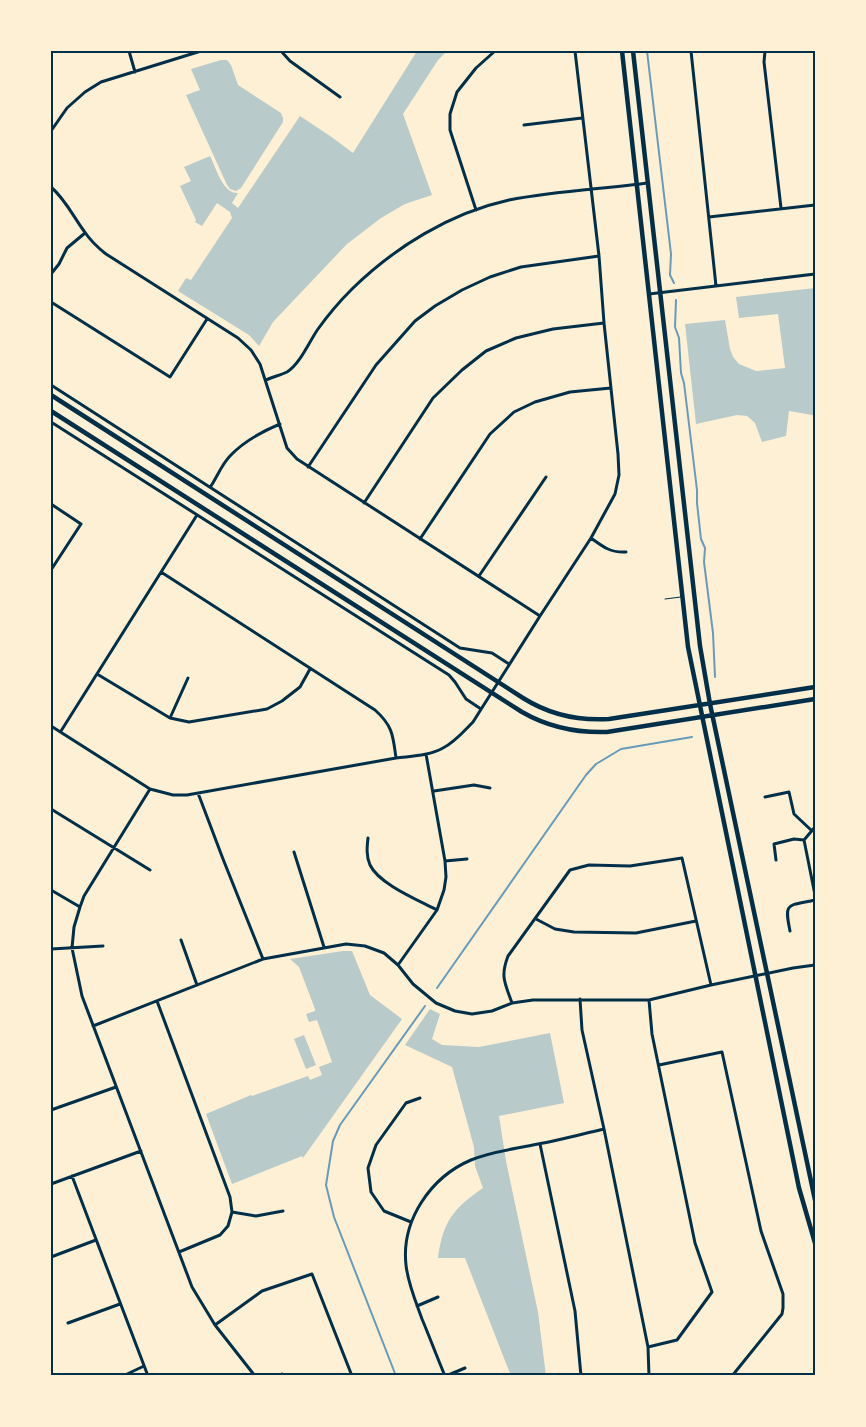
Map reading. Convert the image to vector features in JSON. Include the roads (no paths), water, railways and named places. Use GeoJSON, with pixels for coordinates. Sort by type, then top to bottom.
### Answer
{"type":"FeatureCollection","features":[{"type":"Feature","properties":{"kind":"main road"},"geometry":{"type":"LineString","coordinates":[[622,51],[688,647],[800,1188],[815,1243]]}},
{"type":"Feature","properties":{"kind":"main road"},"geometry":{"type":"LineString","coordinates":[[633,51],[700,646],[710,704],[815,1200]]}},
{"type":"Feature","properties":{"kind":"main road"},"geometry":{"type":"LineString","coordinates":[[51,395],[540,708],[559,715],[577,718],[609,719],[815,687]]}},
{"type":"Feature","properties":{"kind":"main road"},"geometry":{"type":"LineString","coordinates":[[51,411],[492,691],[522,712],[540,721],[581,732],[613,731],[815,699]]}},
{"type":"Feature","properties":{"kind":"street"},"geometry":{"type":"LineString","coordinates":[[129,51],[136,72]]}},
{"type":"Feature","properties":{"kind":"street"},"geometry":{"type":"LineString","coordinates":[[51,131],[66,108],[85,92],[101,82],[201,51]]}},
{"type":"Feature","properties":{"kind":"street"},"geometry":{"type":"LineString","coordinates":[[281,51],[290,61],[340,97]]}},
{"type":"Feature","properties":{"kind":"street"},"geometry":{"type":"LineString","coordinates":[[476,210],[450,130],[450,114],[457,92],[476,68],[495,51]]}},
{"type":"Feature","properties":{"kind":"street"},"geometry":{"type":"LineString","coordinates":[[51,726],[150,789],[174,796],[187,796],[426,754],[443,749],[473,722],[591,538],[615,494],[619,475],[599,256],[575,51]]}},
{"type":"Feature","properties":{"kind":"street"},"geometry":{"type":"LineString","coordinates":[[691,51],[716,286]]}},
{"type":"Feature","properties":{"kind":"street"},"geometry":{"type":"LineString","coordinates":[[765,51],[764,62],[781,208]]}},
{"type":"Feature","properties":{"kind":"street"},"geometry":{"type":"LineString","coordinates":[[524,125],[582,118]]}},
{"type":"Feature","properties":{"kind":"street"},"geometry":{"type":"LineString","coordinates":[[266,380],[286,372],[294,366],[331,312],[366,275],[394,254],[435,228],[476,210],[507,201],[543,194],[649,183]]}},
{"type":"Feature","properties":{"kind":"street"},"geometry":{"type":"LineString","coordinates":[[51,187],[64,201],[85,233],[106,254],[238,338],[247,346],[260,364],[287,448],[297,459],[540,616]]}},
{"type":"Feature","properties":{"kind":"street"},"geometry":{"type":"LineString","coordinates":[[709,217],[815,204]]}},
{"type":"Feature","properties":{"kind":"street"},"geometry":{"type":"LineString","coordinates":[[51,274],[59,264],[67,248],[85,233]]}},
{"type":"Feature","properties":{"kind":"street"},"geometry":{"type":"LineString","coordinates":[[308,467],[376,366],[415,321],[435,306],[462,290],[490,277],[520,267],[599,256]]}},
{"type":"Feature","properties":{"kind":"street"},"geometry":{"type":"LineString","coordinates":[[649,294],[815,274]]}},
{"type":"Feature","properties":{"kind":"street"},"geometry":{"type":"LineString","coordinates":[[51,302],[170,377],[207,319]]}},
{"type":"Feature","properties":{"kind":"street"},"geometry":{"type":"LineString","coordinates":[[364,503],[433,398],[462,370],[486,351],[516,338],[554,329],[604,323]]}},
{"type":"Feature","properties":{"kind":"street"},"geometry":{"type":"LineString","coordinates":[[51,385],[211,486],[460,648],[492,653],[509,664]]}},
{"type":"Feature","properties":{"kind":"street"},"geometry":{"type":"LineString","coordinates":[[420,539],[490,434],[514,412],[535,402],[570,392],[611,388]]}},
{"type":"Feature","properties":{"kind":"street"},"geometry":{"type":"LineString","coordinates":[[51,422],[449,675],[466,699],[481,709]]}},
{"type":"Feature","properties":{"kind":"street"},"geometry":{"type":"LineString","coordinates":[[211,486],[229,457],[242,445],[254,436],[280,424]]}},
{"type":"Feature","properties":{"kind":"street"},"geometry":{"type":"LineString","coordinates":[[479,576],[546,478]]}},
{"type":"Feature","properties":{"kind":"street"},"geometry":{"type":"LineString","coordinates":[[51,504],[81,524],[51,570]]}},
{"type":"Feature","properties":{"kind":"street"},"geometry":{"type":"LineString","coordinates":[[60,731],[197,515]]}},
{"type":"Feature","properties":{"kind":"street"},"geometry":{"type":"LineString","coordinates":[[591,538],[606,548],[617,552],[626,552]]}},
{"type":"Feature","properties":{"kind":"street"},"geometry":{"type":"LineString","coordinates":[[161,572],[375,710],[391,729],[396,758]]}},
{"type":"Feature","properties":{"kind":"street"},"geometry":{"type":"LineString","coordinates":[[97,674],[170,718],[189,722],[266,709],[282,702],[300,687],[310,669]]}},
{"type":"Feature","properties":{"kind":"street"},"geometry":{"type":"LineString","coordinates":[[170,718],[188,678]]}},
{"type":"Feature","properties":{"kind":"street"},"geometry":{"type":"LineString","coordinates":[[398,965],[437,910],[446,877],[434,791],[426,754]]}},
{"type":"Feature","properties":{"kind":"street"},"geometry":{"type":"LineString","coordinates":[[434,791],[474,786],[490,788]]}},
{"type":"Feature","properties":{"kind":"street"},"geometry":{"type":"LineString","coordinates":[[150,789],[84,896],[74,927],[72,948],[82,996],[192,1287],[215,1325],[255,1376]]}},
{"type":"Feature","properties":{"kind":"street"},"geometry":{"type":"LineString","coordinates":[[765,797],[789,792],[794,814],[813,828],[804,840],[815,895]]}},
{"type":"Feature","properties":{"kind":"street"},"geometry":{"type":"LineString","coordinates":[[198,793],[263,960]]}},
{"type":"Feature","properties":{"kind":"street"},"geometry":{"type":"LineString","coordinates":[[51,809],[150,870]]}},
{"type":"Feature","properties":{"kind":"street"},"geometry":{"type":"LineString","coordinates":[[368,838],[366,851],[369,864],[377,875],[385,882],[437,910]]}},
{"type":"Feature","properties":{"kind":"street"},"geometry":{"type":"LineString","coordinates":[[776,860],[774,844],[804,840]]}},
{"type":"Feature","properties":{"kind":"street"},"geometry":{"type":"LineString","coordinates":[[294,852],[324,947]]}},
{"type":"Feature","properties":{"kind":"street"},"geometry":{"type":"LineString","coordinates":[[445,861],[467,858]]}},
{"type":"Feature","properties":{"kind":"street"},"geometry":{"type":"LineString","coordinates":[[512,1003],[503,979],[503,968],[508,956],[570,870],[589,865],[630,866],[682,858],[711,985]]}},
{"type":"Feature","properties":{"kind":"street"},"geometry":{"type":"LineString","coordinates":[[51,890],[80,907]]}},
{"type":"Feature","properties":{"kind":"street"},"geometry":{"type":"LineString","coordinates":[[790,931],[787,909],[792,905],[815,900]]}},
{"type":"Feature","properties":{"kind":"street"},"geometry":{"type":"LineString","coordinates":[[536,919],[555,929],[574,932],[636,932],[696,921]]}},
{"type":"Feature","properties":{"kind":"street"},"geometry":{"type":"LineString","coordinates":[[180,940],[197,985]]}},
{"type":"Feature","properties":{"kind":"street"},"geometry":{"type":"LineString","coordinates":[[93,1026],[263,960],[346,944],[365,946],[384,953],[398,965],[413,984],[436,1003],[454,1011],[472,1014],[492,1011],[512,1003],[533,1000],[649,1000],[767,973],[815,965]]}},
{"type":"Feature","properties":{"kind":"street"},"geometry":{"type":"LineString","coordinates":[[51,949],[103,946]]}},
{"type":"Feature","properties":{"kind":"street"},"geometry":{"type":"LineString","coordinates":[[580,999],[582,1030],[648,1346],[649,1376]]}},
{"type":"Feature","properties":{"kind":"street"},"geometry":{"type":"LineString","coordinates":[[157,1000],[230,1198],[232,1212],[228,1226],[220,1235],[179,1252]]}},
{"type":"Feature","properties":{"kind":"street"},"geometry":{"type":"LineString","coordinates":[[648,1346],[677,1340],[712,1292],[695,1243],[652,1034],[649,1000]]}},
{"type":"Feature","properties":{"kind":"street"},"geometry":{"type":"LineString","coordinates":[[659,1065],[722,1052],[761,1231],[783,1294],[784,1308],[782,1314],[732,1376]]}},
{"type":"Feature","properties":{"kind":"street"},"geometry":{"type":"LineString","coordinates":[[51,1110],[116,1087]]}},
{"type":"Feature","properties":{"kind":"street"},"geometry":{"type":"LineString","coordinates":[[411,1222],[384,1210],[371,1192],[368,1168],[376,1145],[406,1103],[420,1098]]}},
{"type":"Feature","properties":{"kind":"street"},"geometry":{"type":"LineString","coordinates":[[465,1368],[445,1376],[417,1306],[406,1265],[406,1246],[411,1222],[425,1196],[447,1174],[471,1160],[496,1152],[604,1129]]}},
{"type":"Feature","properties":{"kind":"street"},"geometry":{"type":"LineString","coordinates":[[540,1144],[574,1311],[581,1376]]}},
{"type":"Feature","properties":{"kind":"street"},"geometry":{"type":"LineString","coordinates":[[51,1184],[141,1151]]}},
{"type":"Feature","properties":{"kind":"street"},"geometry":{"type":"LineString","coordinates":[[72,1176],[148,1376]]}},
{"type":"Feature","properties":{"kind":"street"},"geometry":{"type":"LineString","coordinates":[[232,1212],[256,1216],[283,1210]]}},
{"type":"Feature","properties":{"kind":"street"},"geometry":{"type":"LineString","coordinates":[[51,1257],[96,1240]]}},
{"type":"Feature","properties":{"kind":"street"},"geometry":{"type":"LineString","coordinates":[[215,1325],[262,1291],[312,1274],[352,1376]]}},
{"type":"Feature","properties":{"kind":"street"},"geometry":{"type":"LineString","coordinates":[[417,1306],[438,1296]]}},
{"type":"Feature","properties":{"kind":"street"},"geometry":{"type":"LineString","coordinates":[[68,1323],[120,1304]]}},
{"type":"Feature","properties":{"kind":"street"},"geometry":{"type":"LineString","coordinates":[[123,1376],[144,1366]]}},
{"type":"Feature","properties":{"kind":"lane"},"geometry":{"type":"LineString","coordinates":[[664,599],[682,597]]}},
{"type":"Feature","properties":{"kind":"waterway"},"geometry":{"type":"LineString","coordinates":[[647,51],[671,254],[670,275],[674,283]]}},
{"type":"Feature","properties":{"kind":"waterway"},"geometry":{"type":"LineString","coordinates":[[676,300],[675,327],[679,338],[681,373],[684,383],[697,490],[701,539],[705,548],[704,562],[713,633],[715,677]]}},
{"type":"Feature","properties":{"kind":"waterway"},"geometry":{"type":"LineString","coordinates":[[437,988],[586,775],[596,764],[621,749],[692,737]]}},
{"type":"Feature","properties":{"kind":"waterway"},"geometry":{"type":"LineString","coordinates":[[396,1376],[334,1217],[326,1185],[333,1141],[340,1125],[425,1006]]}}]}
